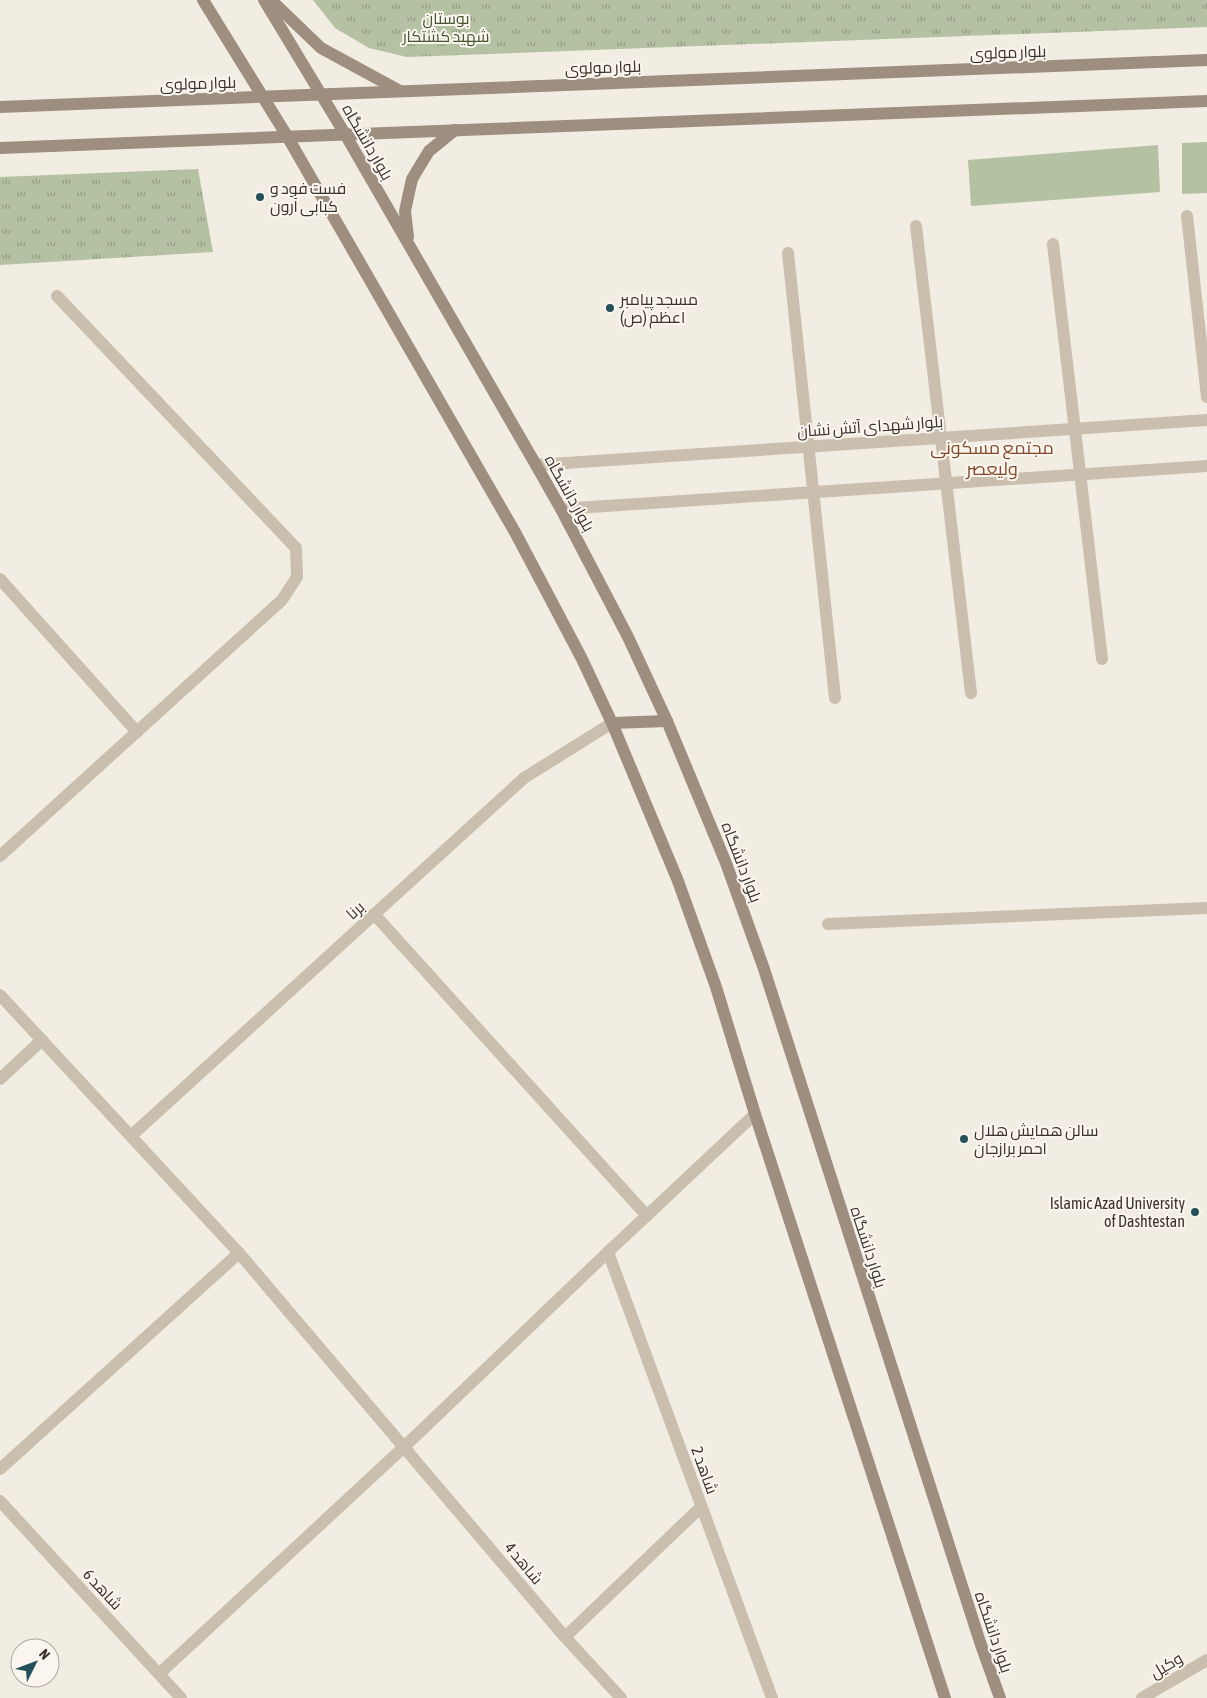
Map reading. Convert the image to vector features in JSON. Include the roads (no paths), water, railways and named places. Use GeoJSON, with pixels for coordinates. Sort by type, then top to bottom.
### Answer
{"type":"FeatureCollection","features":[{"type":"Feature","properties":{"kind":"main road"},"geometry":{"type":"LineString","coordinates":[[203,0],[287,136],[516,534],[582,659],[612,723],[678,881],[716,987],[945,1698]]}},
{"type":"Feature","properties":{"kind":"main road","name":"بلوار دانشگاه"},"geometry":{"type":"LineString","coordinates":[[264,0],[322,94],[561,509],[628,637],[667,721],[726,863],[764,969],[971,1614],[1000,1698]]}},
{"type":"Feature","properties":{"kind":"main road"},"geometry":{"type":"LineString","coordinates":[[271,0],[321,48],[400,92]]}},
{"type":"Feature","properties":{"kind":"main road","name":"بلوار مولوی"},"geometry":{"type":"LineString","coordinates":[[0,107],[1207,60]]}},
{"type":"Feature","properties":{"kind":"main road"},"geometry":{"type":"LineString","coordinates":[[0,148],[1207,100]]}},
{"type":"Feature","properties":{"kind":"main road"},"geometry":{"type":"LineString","coordinates":[[409,244],[405,211],[412,179],[429,151],[455,130]]}},
{"type":"Feature","properties":{"kind":"main road"},"geometry":{"type":"LineString","coordinates":[[612,723],[667,721]]}},
{"type":"Feature","properties":{"kind":"street"},"geometry":{"type":"LineString","coordinates":[[1187,216],[1207,397]]}},
{"type":"Feature","properties":{"kind":"street"},"geometry":{"type":"LineString","coordinates":[[916,226],[971,693]]}},
{"type":"Feature","properties":{"kind":"street"},"geometry":{"type":"LineString","coordinates":[[1053,244],[1102,659]]}},
{"type":"Feature","properties":{"kind":"street"},"geometry":{"type":"LineString","coordinates":[[788,253],[835,698]]}},
{"type":"Feature","properties":{"kind":"street"},"geometry":{"type":"LineString","coordinates":[[0,856],[282,600],[297,577],[296,548],[57,296]]}},
{"type":"Feature","properties":{"kind":"street","name":"بلوار شهدای آتش نشان"},"geometry":{"type":"LineString","coordinates":[[536,465],[1207,420]]}},
{"type":"Feature","properties":{"kind":"street"},"geometry":{"type":"LineString","coordinates":[[561,509],[1207,466]]}},
{"type":"Feature","properties":{"kind":"street"},"geometry":{"type":"LineString","coordinates":[[0,579],[137,732]]}},
{"type":"Feature","properties":{"kind":"street","name":"برنا"},"geometry":{"type":"LineString","coordinates":[[131,1136],[524,778],[612,723]]}},
{"type":"Feature","properties":{"kind":"street"},"geometry":{"type":"LineString","coordinates":[[828,924],[1207,908]]}},
{"type":"Feature","properties":{"kind":"street"},"geometry":{"type":"LineString","coordinates":[[374,914],[647,1216]]}},
{"type":"Feature","properties":{"kind":"street","name":"شاهد 4"},"geometry":{"type":"LineString","coordinates":[[0,994],[239,1253],[565,1637],[621,1698]]}},
{"type":"Feature","properties":{"kind":"street"},"geometry":{"type":"LineString","coordinates":[[0,1079],[42,1040]]}},
{"type":"Feature","properties":{"kind":"street"},"geometry":{"type":"LineString","coordinates":[[159,1674],[404,1447],[756,1114]]}},
{"type":"Feature","properties":{"kind":"street","name":"شاهد 2"},"geometry":{"type":"LineString","coordinates":[[608,1252],[772,1698]]}},
{"type":"Feature","properties":{"kind":"street"},"geometry":{"type":"LineString","coordinates":[[0,1469],[239,1253]]}},
{"type":"Feature","properties":{"kind":"street","name":"شاهد 6"},"geometry":{"type":"LineString","coordinates":[[0,1501],[181,1698]]}},
{"type":"Feature","properties":{"kind":"street"},"geometry":{"type":"LineString","coordinates":[[565,1637],[701,1507]]}},
{"type":"Feature","properties":{"kind":"street","name":"وکیل"},"geometry":{"type":"LineString","coordinates":[[1142,1698],[1207,1660]]}},
{"type":"Feature","properties":{"kind":"place","name":"فست فود و کبابی آرون"},"geometry":{"type":"Point","coordinates":[260,197]}},
{"type":"Feature","properties":{"kind":"place","name":"مسجد پیامبر اعظم (ص)"},"geometry":{"type":"Point","coordinates":[610,308]}},
{"type":"Feature","properties":{"kind":"place","name":"سالن همایش هلال احمر برازجان"},"geometry":{"type":"Point","coordinates":[964,1139]}},
{"type":"Feature","properties":{"kind":"place","name":"Islamic Azad University of Dashtestan"},"geometry":{"type":"Point","coordinates":[1195,1212]}},
{"type":"Feature","properties":{"kind":"district","name":"مجتمع مسکونی ولیعصر"},"geometry":{"type":"Point","coordinates":[992,457]}},
{"type":"Feature","properties":{"kind":"park label","name":"بوستان شهید کشتکار"},"geometry":{"type":"Point","coordinates":[446,27]}}]}
